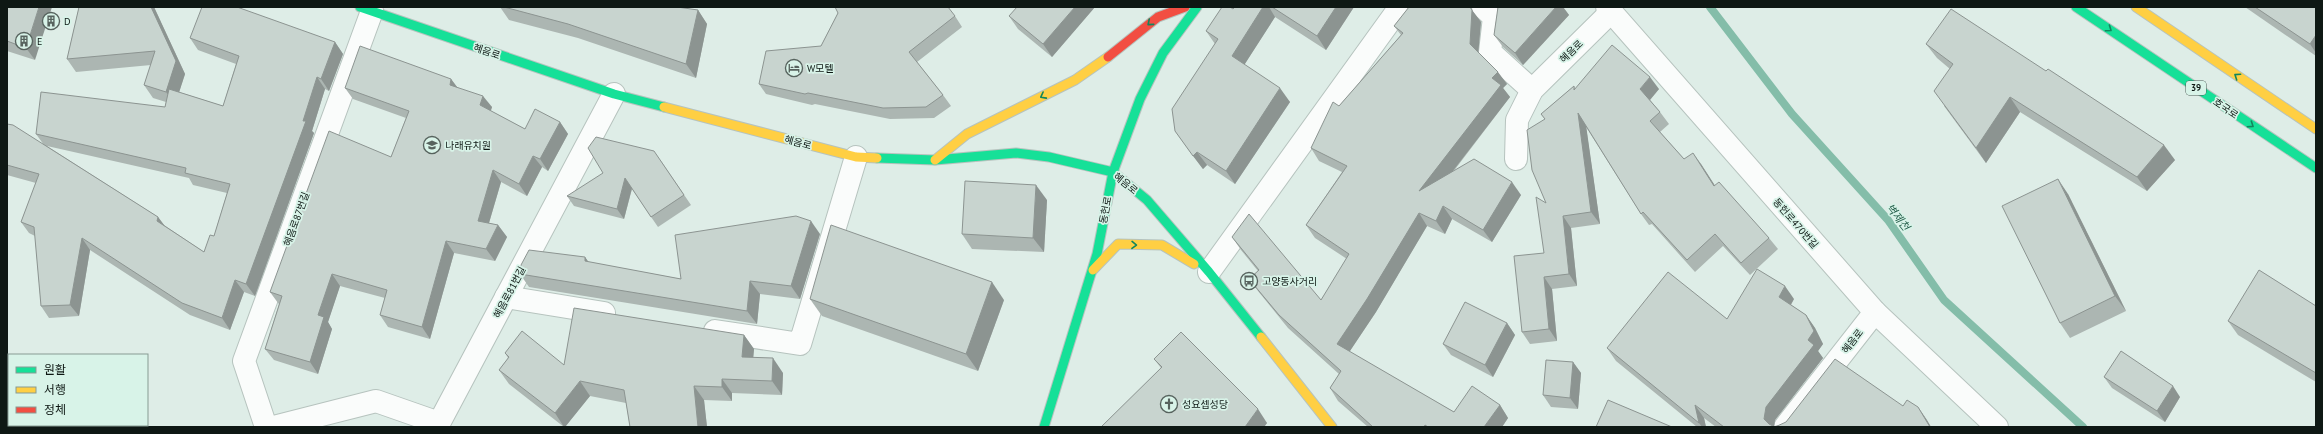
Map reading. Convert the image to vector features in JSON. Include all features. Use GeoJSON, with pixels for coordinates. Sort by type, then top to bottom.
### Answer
{"type":"FeatureCollection","features":[{"type":"Feature","properties":{"kind":"main road"},"geometry":{"type":"LineString","coordinates":[[935,160],[967,134],[1075,80],[1116,52],[1158,17],[1185,7]]}},
{"type":"Feature","properties":{"kind":"main road","name":"동헌로"},"geometry":{"type":"LineString","coordinates":[[1044,427],[1092,271],[1113,172],[1140,99],[1164,53],[1197,7]]}},
{"type":"Feature","properties":{"kind":"main road","name":"호국로"},"geometry":{"type":"LineString","coordinates":[[2076,7],[2316,168]]}},
{"type":"Feature","properties":{"kind":"main road"},"geometry":{"type":"LineString","coordinates":[[2136,7],[2316,129]]}},
{"type":"Feature","properties":{"kind":"main road","name":"혜음로"},"geometry":{"type":"LineString","coordinates":[[367,8],[614,94],[856,157],[935,160],[1016,153],[1049,157],[1113,172],[1147,200],[1209,272],[1332,427]]}},
{"type":"Feature","properties":{"kind":"main road"},"geometry":{"type":"LineString","coordinates":[[1092,271],[1118,244],[1162,245],[1209,272]]}},
{"type":"Feature","properties":{"kind":"street"},"geometry":{"type":"LineString","coordinates":[[1209,272],[1400,7]]}},
{"type":"Feature","properties":{"kind":"street"},"geometry":{"type":"LineString","coordinates":[[1483,7],[1494,17],[1490,52],[1532,90]]}},
{"type":"Feature","properties":{"kind":"street","name":"혜음로87번길"},"geometry":{"type":"LineString","coordinates":[[266,427],[244,361],[367,8]]}},
{"type":"Feature","properties":{"kind":"street","name":"혜음로"},"geometry":{"type":"LineString","coordinates":[[1516,159],[1517,120],[1532,90],[1609,9]]}},
{"type":"Feature","properties":{"kind":"street","name":"동헌로470번길"},"geometry":{"type":"LineString","coordinates":[[1609,9],[1875,312],[1997,427]]}},
{"type":"Feature","properties":{"kind":"street","name":"혜음로81번길"},"geometry":{"type":"LineString","coordinates":[[438,425],[614,94]]}},
{"type":"Feature","properties":{"kind":"street"},"geometry":{"type":"LineString","coordinates":[[692,327],[800,344],[856,157]]}},
{"type":"Feature","properties":{"kind":"street"},"geometry":{"type":"LineString","coordinates":[[506,297],[622,316]]}},
{"type":"Feature","properties":{"kind":"street","name":"혜음로"},"geometry":{"type":"LineString","coordinates":[[1785,427],[1875,312]]}},
{"type":"Feature","properties":{"kind":"street"},"geometry":{"type":"LineString","coordinates":[[274,427],[376,401],[438,425]]}},
{"type":"Feature","properties":{"kind":"building"},"geometry":{"type":"Polygon","coordinates":[[[7,7],[39,7],[26,48],[7,41],[7,7]]]}},
{"type":"Feature","properties":{"kind":"building"},"geometry":{"type":"Polygon","coordinates":[[[79,7],[151,7],[176,61],[166,92],[144,85],[155,51],[67,59],[79,7]]]}},
{"type":"Feature","properties":{"kind":"building"},"geometry":{"type":"Polygon","coordinates":[[[202,7],[237,7],[335,42],[321,79],[317,77],[303,121],[306,121],[246,284],[235,280],[222,318],[182,303],[82,238],[70,305],[41,306],[34,227],[21,222],[39,174],[7,165],[7,124],[13,125],[158,217],[157,221],[204,252],[210,235],[214,236],[230,184],[185,173],[186,168],[36,134],[41,92],[165,107],[169,89],[223,106],[239,56],[190,38],[202,7]]]}},
{"type":"Feature","properties":{"kind":"building"},"geometry":{"type":"Polygon","coordinates":[[[504,7],[677,7],[698,10],[686,64],[568,24],[504,7]]]}},
{"type":"Feature","properties":{"kind":"building"},"geometry":{"type":"Polygon","coordinates":[[[835,7],[948,7],[955,16],[909,52],[943,95],[926,107],[883,108],[759,84],[766,51],[821,46],[838,13],[835,7]]]}},
{"type":"Feature","properties":{"kind":"building"},"geometry":{"type":"Polygon","coordinates":[[[1017,7],[1075,7],[1043,44],[1009,16],[1017,7]]]}},
{"type":"Feature","properties":{"kind":"building"},"geometry":{"type":"Polygon","coordinates":[[[1222,7],[1230,7],[1233,9],[1235,7],[1263,7],[1232,56],[1280,88],[1226,171],[1197,152],[1193,156],[1175,131],[1172,109],[1218,39],[1206,31],[1222,7]]]}},
{"type":"Feature","properties":{"kind":"building"},"geometry":{"type":"Polygon","coordinates":[[[1272,7],[1336,7],[1317,36],[1272,7]]]}},
{"type":"Feature","properties":{"kind":"building"},"geometry":{"type":"Polygon","coordinates":[[[1409,7],[1470,7],[1472,10],[1470,44],[1498,72],[1492,78],[1501,85],[1419,191],[1474,159],[1512,182],[1483,230],[1443,206],[1436,221],[1419,213],[1367,299],[1337,344],[1454,412],[1472,386],[1500,405],[1484,427],[1428,427],[1425,425],[1424,427],[1373,427],[1330,388],[1341,371],[1279,315],[1249,279],[1259,270],[1232,237],[1249,214],[1321,300],[1349,254],[1306,225],[1347,166],[1311,148],[1333,102],[1339,106],[1403,33],[1394,26],[1409,7]]]}},
{"type":"Feature","properties":{"kind":"building"},"geometry":{"type":"Polygon","coordinates":[[[1498,7],[1556,7],[1515,53],[1494,35],[1498,7]]]}},
{"type":"Feature","properties":{"kind":"building"},"geometry":{"type":"Polygon","coordinates":[[[2255,7],[2316,7],[2316,35],[2310,44],[2255,7]]]}},
{"type":"Feature","properties":{"kind":"building"},"geometry":{"type":"Polygon","coordinates":[[[1951,9],[2046,71],[2048,69],[2164,145],[2137,177],[2010,97],[1976,148],[1934,91],[1953,64],[1926,44],[1951,9]]]}},
{"type":"Feature","properties":{"kind":"building"},"geometry":{"type":"Polygon","coordinates":[[[1612,45],[1650,77],[1640,89],[1660,112],[1650,121],[1684,159],[1693,153],[1714,186],[1719,182],[1769,238],[1741,263],[1715,234],[1687,260],[1643,212],[1641,214],[1578,113],[1591,212],[1563,216],[1569,274],[1544,277],[1549,329],[1522,332],[1514,256],[1544,253],[1536,197],[1546,203],[1532,170],[1527,130],[1545,119],[1541,114],[1574,86],[1574,90],[1612,45]]]}},
{"type":"Feature","properties":{"kind":"building"},"geometry":{"type":"Polygon","coordinates":[[[360,46],[451,79],[450,85],[483,96],[480,105],[525,129],[535,109],[560,122],[540,159],[533,156],[519,184],[493,170],[478,221],[498,225],[486,249],[446,241],[422,327],[380,315],[387,290],[332,274],[318,315],[324,317],[310,362],[265,349],[282,296],[270,292],[329,131],[391,157],[409,111],[345,88],[360,46]]]}},
{"type":"Feature","properties":{"kind":"building"},"geometry":{"type":"Polygon","coordinates":[[[596,137],[654,151],[684,195],[651,217],[625,178],[617,209],[567,196],[603,173],[588,148],[596,137]]]}},
{"type":"Feature","properties":{"kind":"building"},"geometry":{"type":"Polygon","coordinates":[[[2058,179],[2115,296],[2060,323],[2002,206],[2058,179]]]}},
{"type":"Feature","properties":{"kind":"building"},"geometry":{"type":"Polygon","coordinates":[[[965,181],[1036,185],[1033,238],[962,234],[965,181]]]}},
{"type":"Feature","properties":{"kind":"building"},"geometry":{"type":"Polygon","coordinates":[[[796,216],[811,221],[791,286],[750,281],[747,311],[520,274],[521,265],[529,250],[585,257],[585,261],[681,279],[675,235],[796,216]]]}},
{"type":"Feature","properties":{"kind":"building"},"geometry":{"type":"Polygon","coordinates":[[[831,225],[992,282],[966,354],[810,299],[831,225]]]}},
{"type":"Feature","properties":{"kind":"building"},"geometry":{"type":"Polygon","coordinates":[[[1757,269],[1785,286],[1779,297],[1806,315],[1814,331],[1808,340],[1814,345],[1766,407],[1764,419],[1775,427],[1724,427],[1695,405],[1699,423],[1607,348],[1668,272],[1727,319],[1757,269]]]}},
{"type":"Feature","properties":{"kind":"building"},"geometry":{"type":"Polygon","coordinates":[[[2259,270],[2316,306],[2316,373],[2228,321],[2259,270]]]}},
{"type":"Feature","properties":{"kind":"building"},"geometry":{"type":"Polygon","coordinates":[[[1465,302],[1507,323],[1485,365],[1443,344],[1465,302]]]}},
{"type":"Feature","properties":{"kind":"building"},"geometry":{"type":"Polygon","coordinates":[[[574,308],[744,335],[742,357],[773,358],[772,381],[722,379],[722,387],[694,386],[698,427],[630,427],[624,390],[580,381],[555,413],[499,370],[509,357],[505,353],[522,331],[564,365],[574,308]]]}},
{"type":"Feature","properties":{"kind":"building"},"geometry":{"type":"Polygon","coordinates":[[[1181,332],[1258,409],[1245,427],[1101,427],[1162,367],[1154,359],[1181,332]]]}},
{"type":"Feature","properties":{"kind":"building"},"geometry":{"type":"Polygon","coordinates":[[[2121,351],[2173,386],[2157,411],[2104,377],[2121,351]]]}},
{"type":"Feature","properties":{"kind":"building"},"geometry":{"type":"Polygon","coordinates":[[[1835,359],[1903,406],[1907,400],[1918,407],[1930,427],[1775,427],[1786,422],[1835,359]]]}},
{"type":"Feature","properties":{"kind":"building"},"geometry":{"type":"Polygon","coordinates":[[[1546,360],[1573,362],[1570,398],[1543,395],[1546,360]]]}},
{"type":"Feature","properties":{"kind":"building"},"geometry":{"type":"Polygon","coordinates":[[[1608,400],[1672,427],[1596,427],[1608,400]]]}},
{"type":"Feature","properties":{"kind":"waterway","name":"벽제천"},"geometry":{"type":"LineString","coordinates":[[1710,7],[1792,114],[1888,220],[1944,300],[2083,427]]}},
{"type":"Feature","properties":{"kind":"traffic: fast"},"geometry":{"type":"LineString","coordinates":[[360,7],[614,94],[664,107]]}},
{"type":"Feature","properties":{"kind":"traffic: fast"},"geometry":{"type":"LineString","coordinates":[[1044,427],[1097,254],[1113,172],[1140,99],[1163,53],[1197,7]]}},
{"type":"Feature","properties":{"kind":"traffic: fast"},"geometry":{"type":"LineString","coordinates":[[2076,7],[2316,168]]}},
{"type":"Feature","properties":{"kind":"traffic: fast"},"geometry":{"type":"LineString","coordinates":[[877,158],[935,160],[1016,153],[1049,157],[1113,172],[1147,200],[1209,272],[1261,337]]}},
{"type":"Feature","properties":{"kind":"traffic: slow"},"geometry":{"type":"LineString","coordinates":[[2136,7],[2316,129]]}},
{"type":"Feature","properties":{"kind":"traffic: slow"},"geometry":{"type":"LineString","coordinates":[[935,160],[967,134],[1075,80],[1108,57]]}},
{"type":"Feature","properties":{"kind":"traffic: slow"},"geometry":{"type":"LineString","coordinates":[[664,107],[856,157],[877,158]]}},
{"type":"Feature","properties":{"kind":"traffic: slow"},"geometry":{"type":"LineString","coordinates":[[1093,270],[1118,244],[1162,245],[1194,264]]}},
{"type":"Feature","properties":{"kind":"traffic: slow"},"geometry":{"type":"LineString","coordinates":[[1261,337],[1332,427]]}},
{"type":"Feature","properties":{"kind":"traffic: jam"},"geometry":{"type":"LineString","coordinates":[[1108,57],[1158,17],[1185,7]]}},
{"type":"Feature","properties":{"kind":"place","name":"D"},"geometry":{"type":"Point","coordinates":[51,21]}},
{"type":"Feature","properties":{"kind":"place","name":"E"},"geometry":{"type":"Point","coordinates":[24,41]}},
{"type":"Feature","properties":{"kind":"place","name":"W모텔"},"geometry":{"type":"Point","coordinates":[794,68]}},
{"type":"Feature","properties":{"kind":"place","name":"나래유치원"},"geometry":{"type":"Point","coordinates":[432,145]}},
{"type":"Feature","properties":{"kind":"place","name":"고양동사거리"},"geometry":{"type":"Point","coordinates":[1249,281]}},
{"type":"Feature","properties":{"kind":"place","name":"성요셉성당"},"geometry":{"type":"Point","coordinates":[1169,404]}}]}
